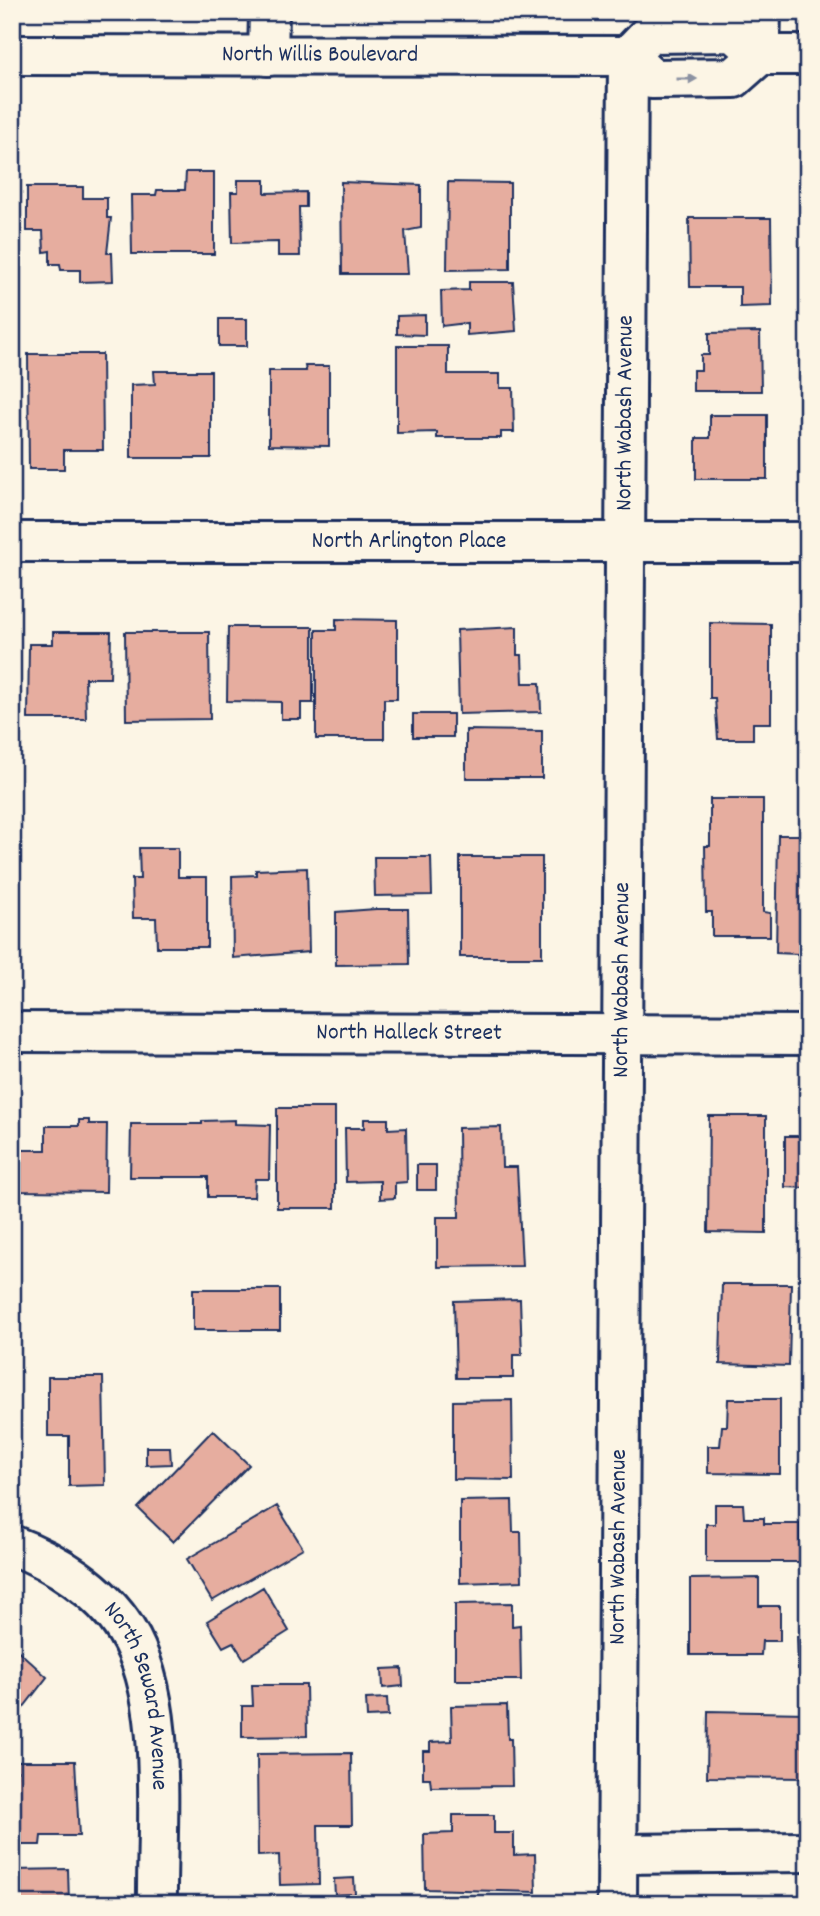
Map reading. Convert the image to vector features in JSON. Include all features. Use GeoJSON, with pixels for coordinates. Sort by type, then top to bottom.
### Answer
{"type":"FeatureCollection","features":[{"type":"Feature","properties":{"kind":"street"},"geometry":{"type":"LineString","coordinates":[[268,12],[268,56]]}},
{"type":"Feature","properties":{"kind":"street"},"geometry":{"type":"LineString","coordinates":[[760,55],[761,12]]}},
{"type":"Feature","properties":{"kind":"street"},"geometry":{"type":"LineString","coordinates":[[628,56],[650,33],[697,32],[734,32],[760,55],[808,55]]}},
{"type":"Feature","properties":{"kind":"street","name":"North Willis Boulevard"},"geometry":{"type":"LineString","coordinates":[[12,55],[628,56]]}},
{"type":"Feature","properties":{"kind":"street","name":"North Wabash Avenue"},"geometry":{"type":"LineString","coordinates":[[617,1904],[628,56]]}},
{"type":"Feature","properties":{"kind":"street","name":"North Arlington Place"},"geometry":{"type":"LineString","coordinates":[[12,542],[808,541]]}},
{"type":"Feature","properties":{"kind":"street","name":"North Halleck Street"},"geometry":{"type":"LineString","coordinates":[[12,1032],[808,1035]]}},
{"type":"Feature","properties":{"kind":"street","name":"North Seward Avenue"},"geometry":{"type":"LineString","coordinates":[[12,1545],[59,1566],[94,1594],[127,1630],[146,1679],[153,1709],[157,1904]]}},
{"type":"Feature","properties":{"kind":"street"},"geometry":{"type":"LineString","coordinates":[[617,1854],[808,1852]]}},
{"type":"Feature","properties":{"kind":"building"},"geometry":{"type":"Polygon","coordinates":[[[186,172],[214,172],[214,254],[132,254],[131,195],[156,195],[157,190],[185,190],[186,172]]]}},
{"type":"Feature","properties":{"kind":"building"},"geometry":{"type":"Polygon","coordinates":[[[238,180],[265,180],[265,193],[306,192],[306,207],[299,207],[300,256],[278,256],[278,242],[232,243],[231,192],[238,192],[238,180]]]}},
{"type":"Feature","properties":{"kind":"building"},"geometry":{"type":"Polygon","coordinates":[[[341,182],[421,185],[421,228],[405,231],[408,274],[342,274],[341,182]]]}},
{"type":"Feature","properties":{"kind":"building"},"geometry":{"type":"Polygon","coordinates":[[[448,182],[510,183],[510,269],[447,270],[448,182]]]}},
{"type":"Feature","properties":{"kind":"building"},"geometry":{"type":"Polygon","coordinates":[[[808,184],[808,267],[802,267],[802,185],[808,184]]]}},
{"type":"Feature","properties":{"kind":"building"},"geometry":{"type":"Polygon","coordinates":[[[27,187],[83,187],[83,198],[107,198],[107,218],[111,218],[107,253],[112,253],[113,281],[80,282],[80,270],[61,270],[60,264],[50,264],[50,251],[44,252],[43,231],[27,231],[27,187]]]}},
{"type":"Feature","properties":{"kind":"building"},"geometry":{"type":"Polygon","coordinates":[[[689,218],[771,218],[772,306],[740,307],[740,287],[690,287],[689,218]]]}},
{"type":"Feature","properties":{"kind":"building"},"geometry":{"type":"Polygon","coordinates":[[[469,282],[513,282],[516,331],[467,335],[467,323],[442,326],[441,291],[469,290],[469,282]]]}},
{"type":"Feature","properties":{"kind":"building"},"geometry":{"type":"Polygon","coordinates":[[[425,315],[425,335],[397,334],[397,316],[425,315]]]}},
{"type":"Feature","properties":{"kind":"building"},"geometry":{"type":"Polygon","coordinates":[[[219,319],[247,319],[247,346],[219,346],[219,319]]]}},
{"type":"Feature","properties":{"kind":"building"},"geometry":{"type":"Polygon","coordinates":[[[760,332],[761,391],[693,391],[693,370],[701,370],[701,355],[709,355],[709,333],[760,332]]]}},
{"type":"Feature","properties":{"kind":"building"},"geometry":{"type":"Polygon","coordinates":[[[397,346],[448,346],[448,374],[500,374],[500,388],[513,388],[514,432],[501,432],[501,438],[437,438],[437,432],[397,433],[397,346]]]}},
{"type":"Feature","properties":{"kind":"building"},"geometry":{"type":"Polygon","coordinates":[[[28,354],[102,354],[103,450],[64,450],[64,469],[29,469],[28,354]]]}},
{"type":"Feature","properties":{"kind":"building"},"geometry":{"type":"Polygon","coordinates":[[[305,366],[329,366],[329,446],[269,445],[269,371],[306,371],[305,366]]]}},
{"type":"Feature","properties":{"kind":"building"},"geometry":{"type":"Polygon","coordinates":[[[154,371],[211,371],[211,458],[131,458],[131,385],[155,384],[154,371]]]}},
{"type":"Feature","properties":{"kind":"building"},"geometry":{"type":"Polygon","coordinates":[[[710,415],[767,415],[767,479],[696,479],[696,438],[710,438],[710,415]]]}},
{"type":"Feature","properties":{"kind":"building"},"geometry":{"type":"Polygon","coordinates":[[[336,619],[397,620],[397,699],[384,699],[384,739],[316,739],[316,630],[336,630],[336,619]]]}},
{"type":"Feature","properties":{"kind":"building"},"geometry":{"type":"Polygon","coordinates":[[[710,623],[771,624],[771,723],[753,723],[753,739],[718,739],[715,698],[710,698],[710,623]]]}},
{"type":"Feature","properties":{"kind":"building"},"geometry":{"type":"Polygon","coordinates":[[[228,627],[313,627],[313,703],[301,703],[301,719],[281,719],[281,702],[227,701],[228,627]]]}},
{"type":"Feature","properties":{"kind":"building"},"geometry":{"type":"Polygon","coordinates":[[[517,627],[517,655],[522,655],[523,683],[540,683],[541,712],[459,714],[457,630],[517,627]]]}},
{"type":"Feature","properties":{"kind":"building"},"geometry":{"type":"Polygon","coordinates":[[[13,630],[14,717],[12,717],[13,630]]]}},
{"type":"Feature","properties":{"kind":"building"},"geometry":{"type":"Polygon","coordinates":[[[53,632],[111,632],[110,678],[85,678],[86,719],[28,719],[29,644],[53,644],[53,632]]]}},
{"type":"Feature","properties":{"kind":"building"},"geometry":{"type":"Polygon","coordinates":[[[125,632],[209,632],[210,719],[126,720],[125,632]]]}},
{"type":"Feature","properties":{"kind":"building"},"geometry":{"type":"Polygon","coordinates":[[[413,714],[453,714],[453,737],[413,737],[413,714]]]}},
{"type":"Feature","properties":{"kind":"building"},"geometry":{"type":"Polygon","coordinates":[[[466,730],[542,731],[542,778],[466,778],[466,730]]]}},
{"type":"Feature","properties":{"kind":"building"},"geometry":{"type":"Polygon","coordinates":[[[710,799],[763,799],[763,912],[770,913],[770,936],[712,936],[712,912],[706,912],[705,846],[710,846],[710,799]]]}},
{"type":"Feature","properties":{"kind":"building"},"geometry":{"type":"Polygon","coordinates":[[[778,835],[808,835],[808,960],[798,959],[798,954],[776,953],[778,835]]]}},
{"type":"Feature","properties":{"kind":"building"},"geometry":{"type":"Polygon","coordinates":[[[139,848],[178,848],[178,877],[207,877],[207,947],[157,947],[156,918],[133,918],[132,879],[140,879],[139,848]]]}},
{"type":"Feature","properties":{"kind":"building"},"geometry":{"type":"Polygon","coordinates":[[[374,857],[431,857],[432,895],[375,896],[374,857]]]}},
{"type":"Feature","properties":{"kind":"building"},"geometry":{"type":"Polygon","coordinates":[[[460,857],[542,857],[542,957],[460,957],[460,857]]]}},
{"type":"Feature","properties":{"kind":"building"},"geometry":{"type":"Polygon","coordinates":[[[12,858],[20,858],[20,940],[12,940],[12,858]]]}},
{"type":"Feature","properties":{"kind":"building"},"geometry":{"type":"Polygon","coordinates":[[[307,868],[309,952],[233,958],[232,876],[256,875],[256,870],[307,868]]]}},
{"type":"Feature","properties":{"kind":"building"},"geometry":{"type":"Polygon","coordinates":[[[408,909],[409,964],[336,965],[336,912],[408,909]]]}},
{"type":"Feature","properties":{"kind":"building"},"geometry":{"type":"Polygon","coordinates":[[[277,1108],[335,1108],[335,1208],[277,1208],[277,1108]]]}},
{"type":"Feature","properties":{"kind":"building"},"geometry":{"type":"Polygon","coordinates":[[[709,1116],[766,1116],[766,1233],[708,1232],[709,1116]]]}},
{"type":"Feature","properties":{"kind":"building"},"geometry":{"type":"Polygon","coordinates":[[[364,1119],[388,1119],[388,1129],[406,1128],[407,1182],[395,1183],[395,1198],[380,1199],[380,1181],[346,1182],[345,1128],[364,1128],[364,1119]]]}},
{"type":"Feature","properties":{"kind":"building"},"geometry":{"type":"Polygon","coordinates":[[[79,1120],[89,1120],[89,1124],[107,1124],[106,1192],[20,1191],[20,1150],[46,1150],[46,1126],[79,1126],[79,1120]]]}},
{"type":"Feature","properties":{"kind":"building"},"geometry":{"type":"Polygon","coordinates":[[[235,1120],[235,1124],[270,1125],[269,1179],[255,1179],[254,1197],[208,1197],[208,1177],[130,1177],[131,1124],[202,1124],[202,1121],[235,1120]]]}},
{"type":"Feature","properties":{"kind":"building"},"geometry":{"type":"Polygon","coordinates":[[[501,1127],[502,1167],[517,1167],[522,1266],[437,1267],[437,1217],[459,1217],[458,1128],[501,1127]]]}},
{"type":"Feature","properties":{"kind":"building"},"geometry":{"type":"Polygon","coordinates":[[[785,1136],[808,1136],[808,1188],[785,1187],[785,1136]]]}},
{"type":"Feature","properties":{"kind":"building"},"geometry":{"type":"Polygon","coordinates":[[[417,1165],[436,1165],[436,1190],[417,1190],[417,1165]]]}},
{"type":"Feature","properties":{"kind":"building"},"geometry":{"type":"Polygon","coordinates":[[[722,1284],[791,1284],[789,1366],[720,1364],[722,1284]]]}},
{"type":"Feature","properties":{"kind":"building"},"geometry":{"type":"Polygon","coordinates":[[[193,1289],[280,1289],[280,1330],[193,1330],[193,1289]]]}},
{"type":"Feature","properties":{"kind":"building"},"geometry":{"type":"Polygon","coordinates":[[[520,1299],[522,1355],[513,1355],[513,1378],[456,1378],[454,1301],[520,1299]]]}},
{"type":"Feature","properties":{"kind":"building"},"geometry":{"type":"Polygon","coordinates":[[[48,1377],[103,1377],[105,1485],[69,1486],[69,1436],[48,1436],[48,1377]]]}},
{"type":"Feature","properties":{"kind":"building"},"geometry":{"type":"Polygon","coordinates":[[[728,1399],[780,1399],[780,1474],[708,1473],[708,1446],[720,1446],[722,1426],[727,1426],[728,1399]]]}},
{"type":"Feature","properties":{"kind":"building"},"geometry":{"type":"Polygon","coordinates":[[[512,1400],[513,1480],[453,1479],[453,1401],[512,1400]]]}},
{"type":"Feature","properties":{"kind":"building"},"geometry":{"type":"Polygon","coordinates":[[[213,1430],[249,1465],[173,1542],[138,1508],[213,1430]]]}},
{"type":"Feature","properties":{"kind":"building"},"geometry":{"type":"Polygon","coordinates":[[[146,1447],[170,1447],[171,1464],[146,1465],[146,1447]]]}},
{"type":"Feature","properties":{"kind":"building"},"geometry":{"type":"Polygon","coordinates":[[[512,1500],[513,1532],[521,1532],[522,1581],[460,1583],[460,1501],[512,1500]]]}},
{"type":"Feature","properties":{"kind":"building"},"geometry":{"type":"Polygon","coordinates":[[[715,1504],[743,1504],[744,1518],[764,1518],[764,1524],[800,1524],[800,1562],[706,1562],[706,1524],[715,1524],[715,1504]]]}},
{"type":"Feature","properties":{"kind":"building"},"geometry":{"type":"Polygon","coordinates":[[[277,1506],[303,1548],[212,1601],[187,1559],[277,1506]]]}},
{"type":"Feature","properties":{"kind":"building"},"geometry":{"type":"Polygon","coordinates":[[[759,1578],[759,1606],[780,1606],[780,1641],[762,1641],[761,1655],[690,1655],[690,1579],[759,1578]]]}},
{"type":"Feature","properties":{"kind":"building"},"geometry":{"type":"Polygon","coordinates":[[[263,1587],[289,1631],[244,1659],[233,1642],[223,1647],[207,1621],[263,1587]]]}},
{"type":"Feature","properties":{"kind":"building"},"geometry":{"type":"Polygon","coordinates":[[[512,1603],[512,1626],[520,1625],[521,1680],[455,1680],[455,1604],[512,1603]]]}},
{"type":"Feature","properties":{"kind":"building"},"geometry":{"type":"Polygon","coordinates":[[[797,1636],[808,1636],[808,1669],[798,1669],[797,1636]]]}},
{"type":"Feature","properties":{"kind":"building"},"geometry":{"type":"Polygon","coordinates":[[[12,1645],[47,1677],[13,1721],[12,1720],[12,1645]]]}},
{"type":"Feature","properties":{"kind":"building"},"geometry":{"type":"Polygon","coordinates":[[[402,1668],[403,1686],[383,1688],[382,1669],[402,1668]]]}},
{"type":"Feature","properties":{"kind":"building"},"geometry":{"type":"Polygon","coordinates":[[[252,1685],[306,1685],[307,1736],[242,1737],[242,1706],[253,1706],[252,1685]]]}},
{"type":"Feature","properties":{"kind":"building"},"geometry":{"type":"Polygon","coordinates":[[[387,1698],[388,1716],[367,1717],[366,1699],[387,1698]]]}},
{"type":"Feature","properties":{"kind":"building"},"geometry":{"type":"Polygon","coordinates":[[[807,1703],[808,1778],[707,1777],[708,1711],[807,1713],[807,1703]]]}},
{"type":"Feature","properties":{"kind":"building"},"geometry":{"type":"Polygon","coordinates":[[[507,1705],[512,1786],[431,1787],[430,1778],[423,1778],[423,1751],[430,1751],[430,1742],[452,1741],[451,1706],[507,1705]]]}},
{"type":"Feature","properties":{"kind":"building"},"geometry":{"type":"Polygon","coordinates":[[[351,1753],[352,1825],[318,1825],[319,1884],[280,1885],[279,1855],[258,1856],[257,1754],[351,1753]]]}},
{"type":"Feature","properties":{"kind":"building"},"geometry":{"type":"Polygon","coordinates":[[[18,1761],[75,1761],[79,1836],[41,1836],[40,1845],[12,1845],[12,1805],[17,1805],[18,1761]]]}},
{"type":"Feature","properties":{"kind":"building"},"geometry":{"type":"Polygon","coordinates":[[[453,1815],[494,1815],[494,1833],[514,1833],[514,1855],[535,1854],[536,1892],[425,1889],[424,1834],[453,1833],[453,1815]]]}},
{"type":"Feature","properties":{"kind":"building"},"geometry":{"type":"Polygon","coordinates":[[[68,1869],[69,1904],[12,1904],[12,1870],[68,1869]]]}},
{"type":"Feature","properties":{"kind":"building"},"geometry":{"type":"Polygon","coordinates":[[[354,1878],[355,1894],[335,1895],[334,1879],[354,1878]]]}}]}
